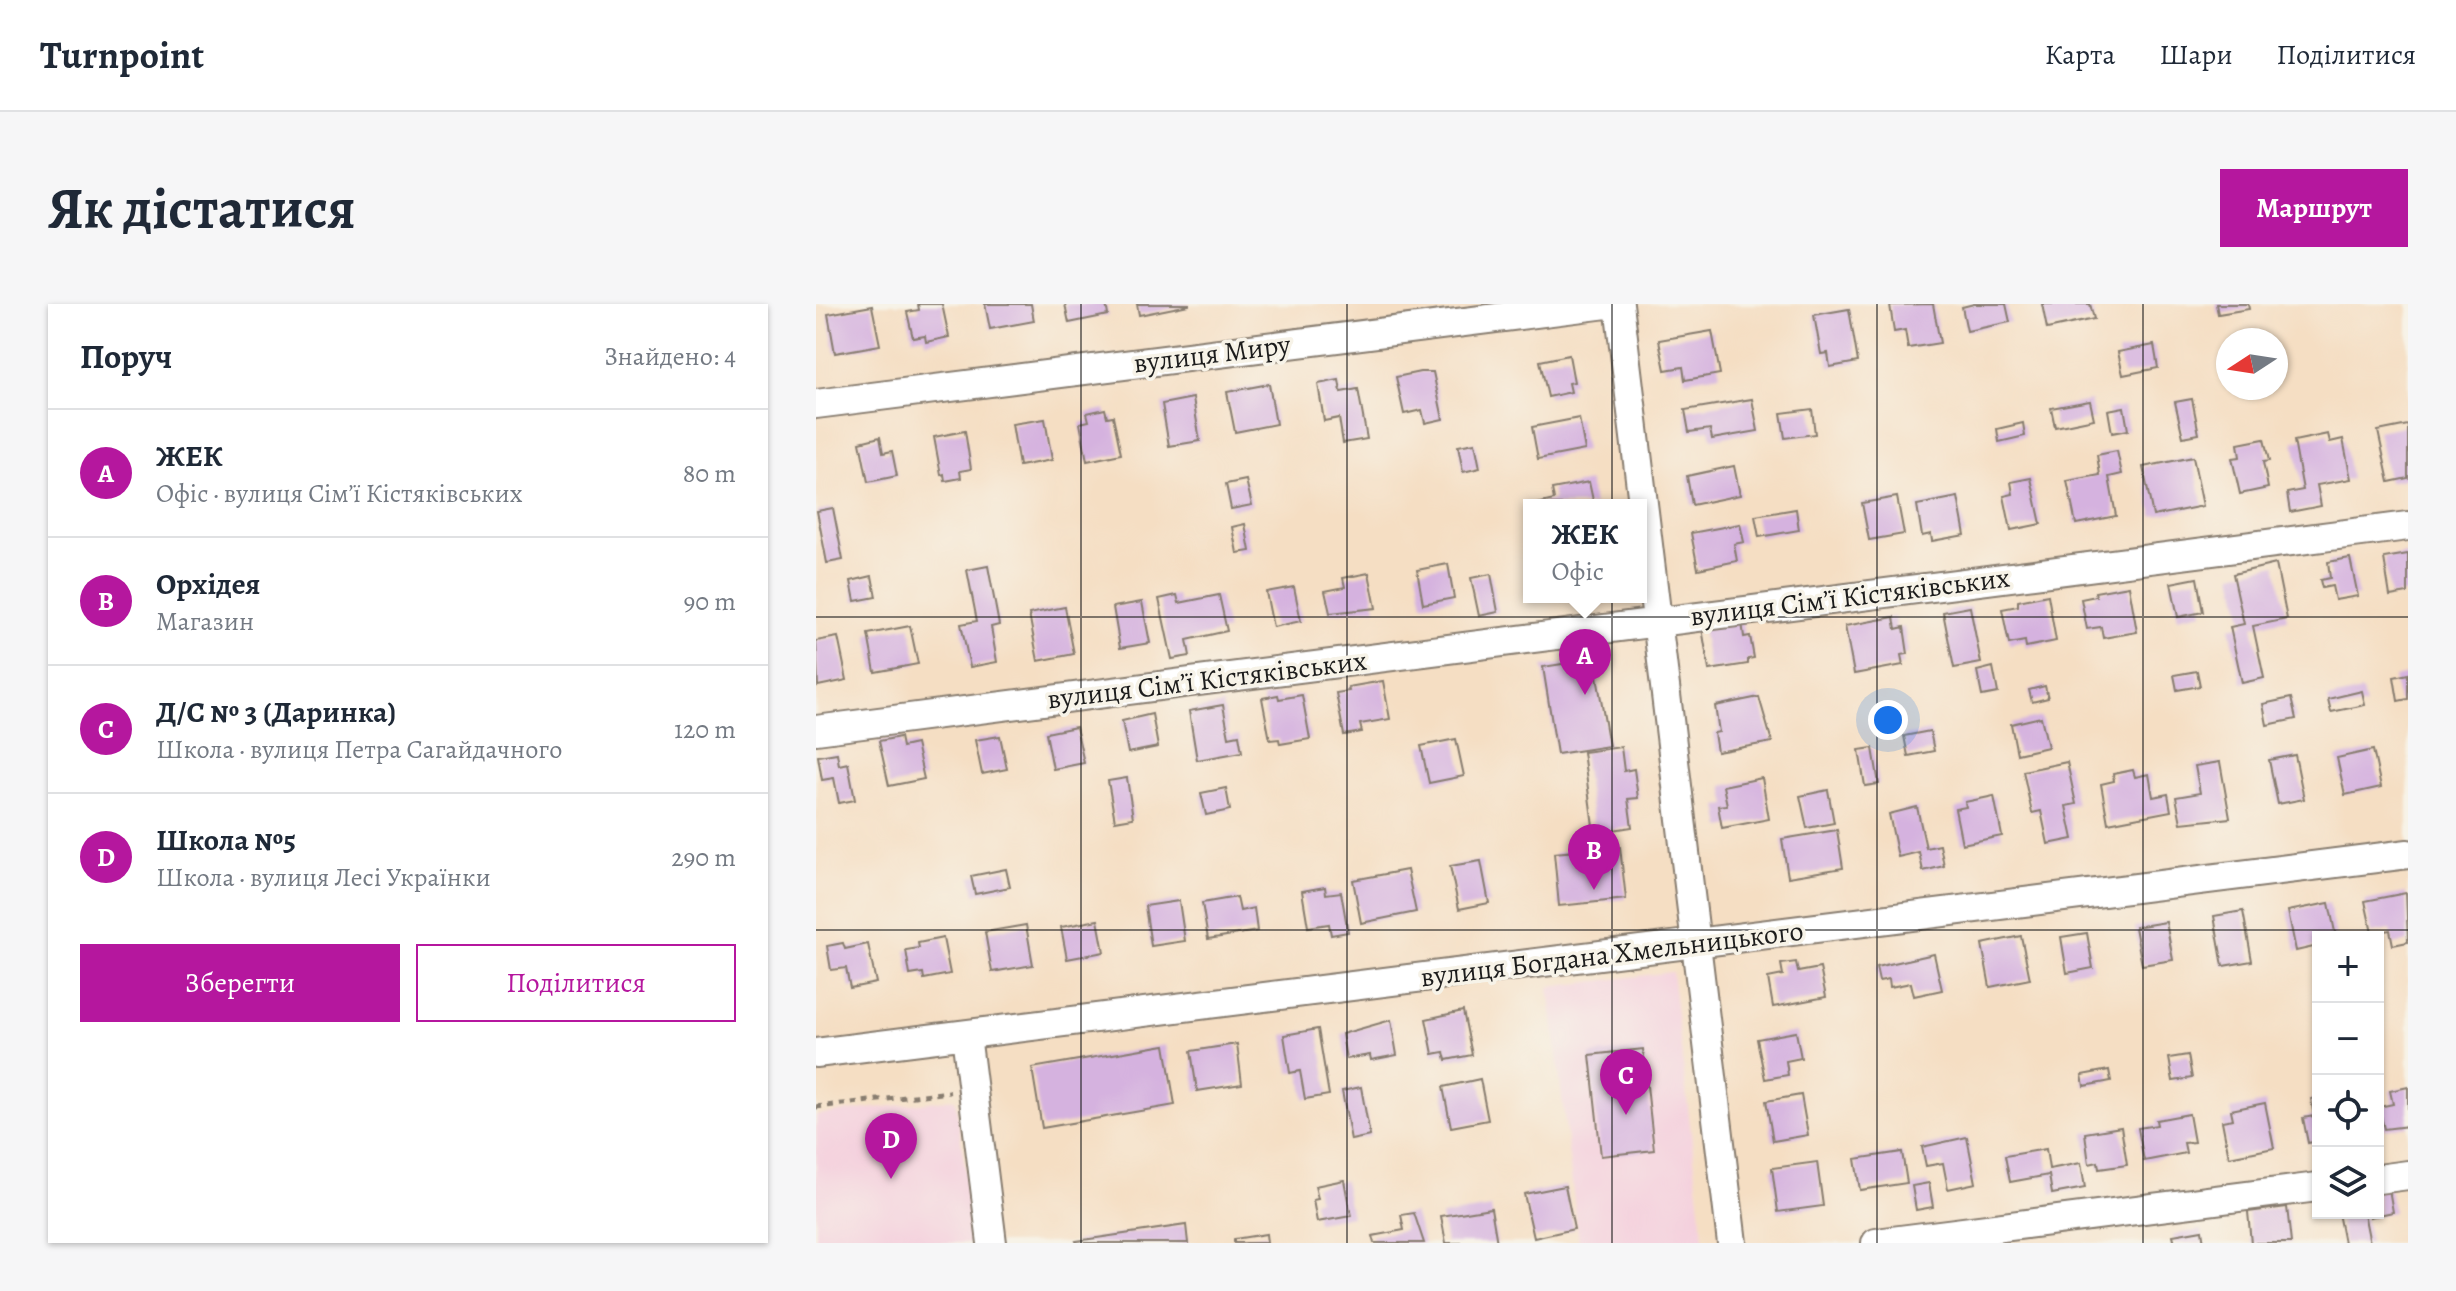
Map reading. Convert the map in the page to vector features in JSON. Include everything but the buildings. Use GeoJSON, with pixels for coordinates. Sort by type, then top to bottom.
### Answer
{"type":"FeatureCollection","features":[{"type":"Feature","properties":{"kind":"street","name":"вулиця Миру"},"geometry":{"type":"LineString","coordinates":[[816,404],[1607,304]]}},
{"type":"Feature","properties":{"kind":"street"},"geometry":{"type":"LineString","coordinates":[[1619,304],[1643,499]]}},
{"type":"Feature","properties":{"kind":"street","name":"вулиця Сімʼї Кістяківських"},"geometry":{"type":"LineString","coordinates":[[816,730],[2408,526]]}},
{"type":"Feature","properties":{"kind":"street"},"geometry":{"type":"LineString","coordinates":[[1647,532],[1732,1243]]}},
{"type":"Feature","properties":{"kind":"street","name":"вулиця Богдана Хмельницького"},"geometry":{"type":"LineString","coordinates":[[816,1053],[2408,854]]}},
{"type":"Feature","properties":{"kind":"street"},"geometry":{"type":"LineString","coordinates":[[966,1035],[992,1243]]}},
{"type":"Feature","properties":{"kind":"street"},"geometry":{"type":"LineString","coordinates":[[2384,1178],[2408,1175]]}},
{"type":"Feature","properties":{"kind":"street"},"geometry":{"type":"LineString","coordinates":[[1876,1243],[2312,1188]]}},
{"type":"Feature","properties":{"kind":"path"},"geometry":{"type":"LineString","coordinates":[[816,1107],[972,1090]]}},
{"type":"Feature","properties":{"kind":"shaded area"},"geometry":{"type":"Polygon","coordinates":[[[1672,972],[1704,1243],[1579,1243],[1549,987],[1672,972]]]}},
{"type":"Feature","properties":{"kind":"shaded area"},"geometry":{"type":"Polygon","coordinates":[[[955,1099],[976,1243],[816,1243],[816,1115],[955,1099]]]}},
{"type":"Feature","properties":{"kind":"place","name":"ЖЕК"},"geometry":{"type":"Point","coordinates":[1585,695]}},
{"type":"Feature","properties":{"kind":"place","name":"Орхідея"},"geometry":{"type":"Point","coordinates":[1594,890]}},
{"type":"Feature","properties":{"kind":"place","name":"Д/С № 3 (Даринка)"},"geometry":{"type":"Point","coordinates":[1626,1115]}},
{"type":"Feature","properties":{"kind":"place","name":"Школа №5"},"geometry":{"type":"Point","coordinates":[891,1179]}}]}
